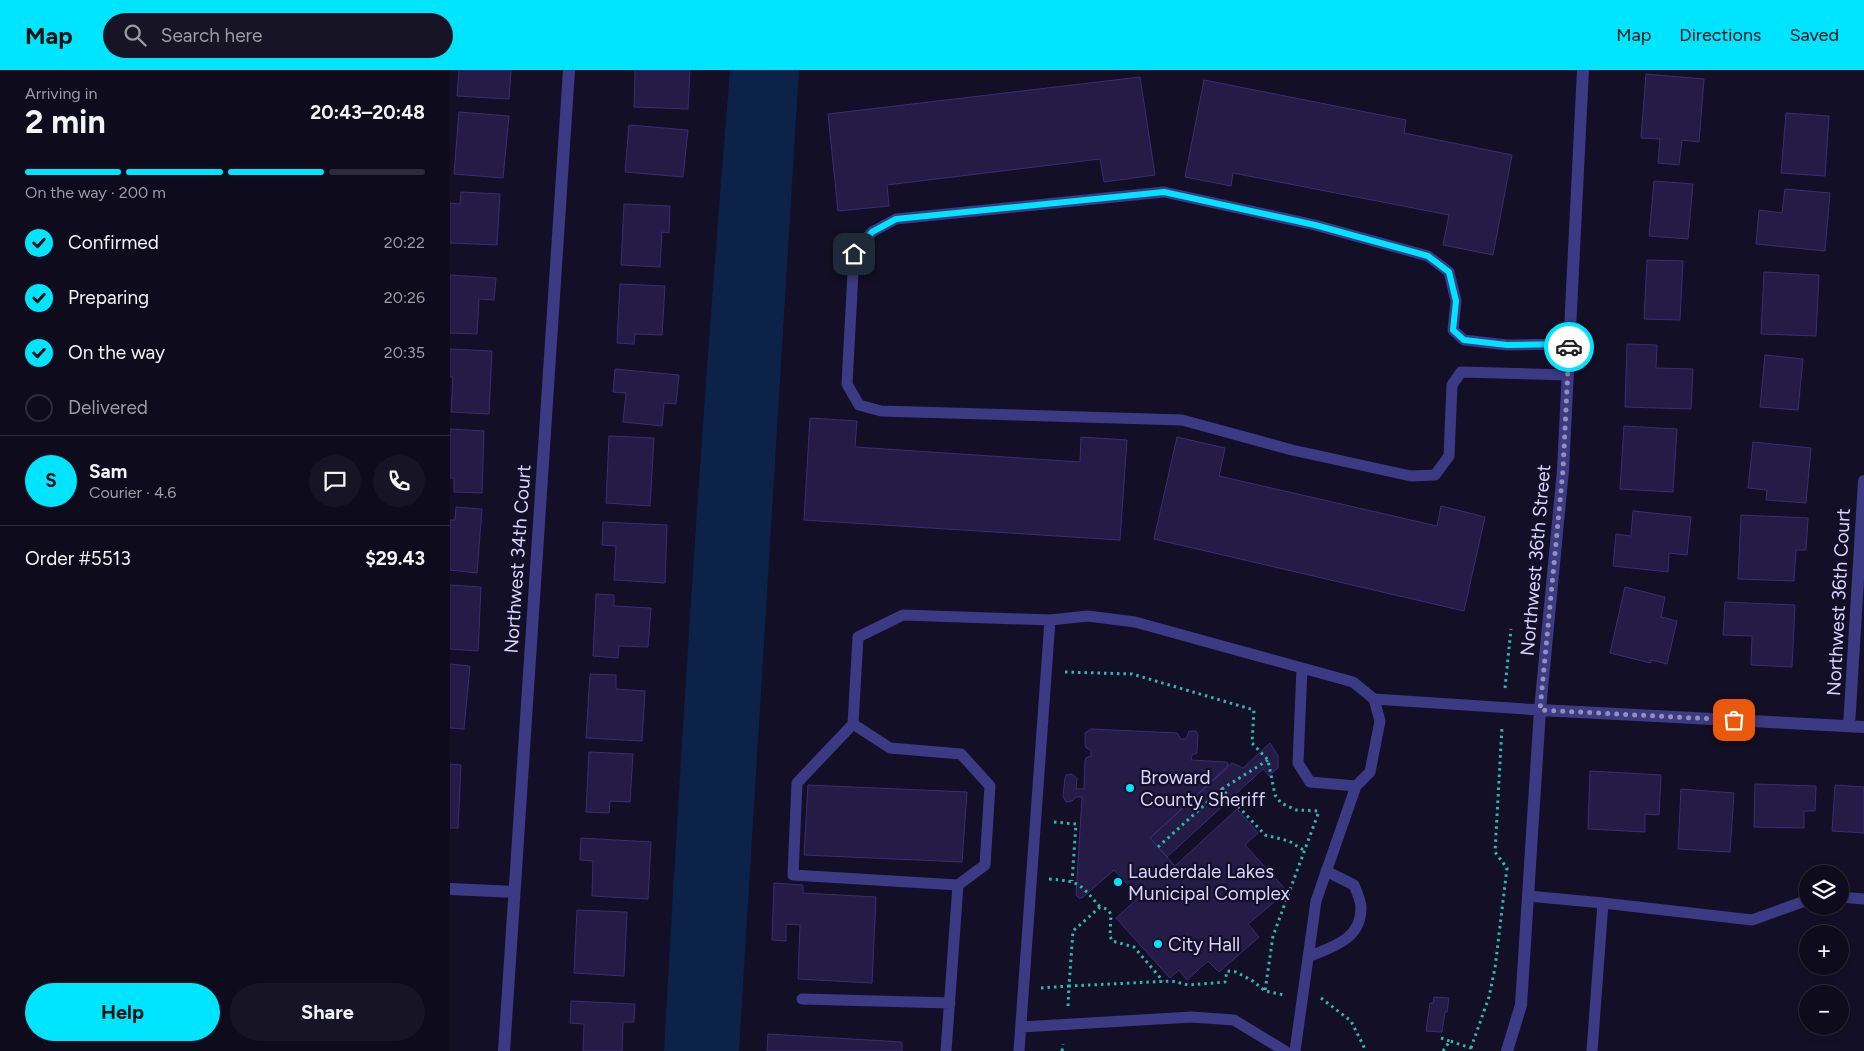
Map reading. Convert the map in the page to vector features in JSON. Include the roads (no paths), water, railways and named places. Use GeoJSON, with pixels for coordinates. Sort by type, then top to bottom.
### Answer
{"type":"FeatureCollection","features":[{"type":"Feature","properties":{"kind":"street","name":"Northwest 34th Court"},"geometry":{"type":"LineString","coordinates":[[504,1051],[513,892],[569,70]]}},
{"type":"Feature","properties":{"kind":"street","name":"Northwest 36th Street"},"geometry":{"type":"LineString","coordinates":[[1507,1051],[1521,1005],[1540,710],[1563,470],[1583,70]]}},
{"type":"Feature","properties":{"kind":"street","name":"Northwest 36th Court"},"geometry":{"type":"LineString","coordinates":[[1849,726],[1864,482]]}},
{"type":"Feature","properties":{"kind":"street"},"geometry":{"type":"LineString","coordinates":[[1540,710],[1864,727]]}},
{"type":"Feature","properties":{"kind":"street"},"geometry":{"type":"LineString","coordinates":[[450,889],[513,892]]}},
{"type":"Feature","properties":{"kind":"lane"},"geometry":{"type":"LineString","coordinates":[[1568,375],[1461,372],[1452,385],[1449,456],[1435,475],[1411,476],[1292,450],[1182,420],[882,411],[859,405],[847,384],[854,254],[872,232],[896,219],[1164,192],[1315,225],[1428,256],[1449,272],[1456,301],[1453,330],[1464,340],[1507,345],[1569,344]]}},
{"type":"Feature","properties":{"kind":"lane"},"geometry":{"type":"LineString","coordinates":[[853,724],[890,748],[961,754],[990,786],[985,865],[958,885],[793,874],[797,783],[853,724],[858,637],[903,615],[1050,620],[1088,616],[1135,622],[1353,682],[1374,699],[1540,710]]}},
{"type":"Feature","properties":{"kind":"lane"},"geometry":{"type":"LineString","coordinates":[[1019,1051],[1050,620]]}},
{"type":"Feature","properties":{"kind":"lane"},"geometry":{"type":"LineString","coordinates":[[1302,668],[1298,763],[1310,782],[1356,786]]}},
{"type":"Feature","properties":{"kind":"lane"},"geometry":{"type":"LineString","coordinates":[[1295,1051],[1316,902],[1356,786],[1370,772],[1380,721],[1374,699]]}},
{"type":"Feature","properties":{"kind":"lane"},"geometry":{"type":"LineString","coordinates":[[1308,957],[1340,944],[1356,930],[1362,907],[1354,886],[1326,872]]}},
{"type":"Feature","properties":{"kind":"lane"},"geometry":{"type":"LineString","coordinates":[[946,1051],[958,885]]}},
{"type":"Feature","properties":{"kind":"lane"},"geometry":{"type":"LineString","coordinates":[[1528,896],[1752,920],[1799,903]]}},
{"type":"Feature","properties":{"kind":"lane"},"geometry":{"type":"LineString","coordinates":[[1849,898],[1864,899]]}},
{"type":"Feature","properties":{"kind":"lane"},"geometry":{"type":"LineString","coordinates":[[1592,1051],[1603,903]]}},
{"type":"Feature","properties":{"kind":"lane"},"geometry":{"type":"LineString","coordinates":[[802,999],[950,1003]]}},
{"type":"Feature","properties":{"kind":"lane"},"geometry":{"type":"LineString","coordinates":[[1021,1026],[1192,1017],[1234,1020],[1286,1051]]}},
{"type":"Feature","properties":{"kind":"water"},"geometry":{"type":"Polygon","coordinates":[[[730,70],[799,70],[739,1051],[664,1051],[694,561],[730,70]]]}},
{"type":"Feature","properties":{"kind":"place","name":"Broward County Sheriff"},"geometry":{"type":"Point","coordinates":[1130,788]}},
{"type":"Feature","properties":{"kind":"place","name":"Lauderdale Lakes Municipal Complex"},"geometry":{"type":"Point","coordinates":[1118,882]}},
{"type":"Feature","properties":{"kind":"place","name":"City Hall"},"geometry":{"type":"Point","coordinates":[1158,944]}}]}
